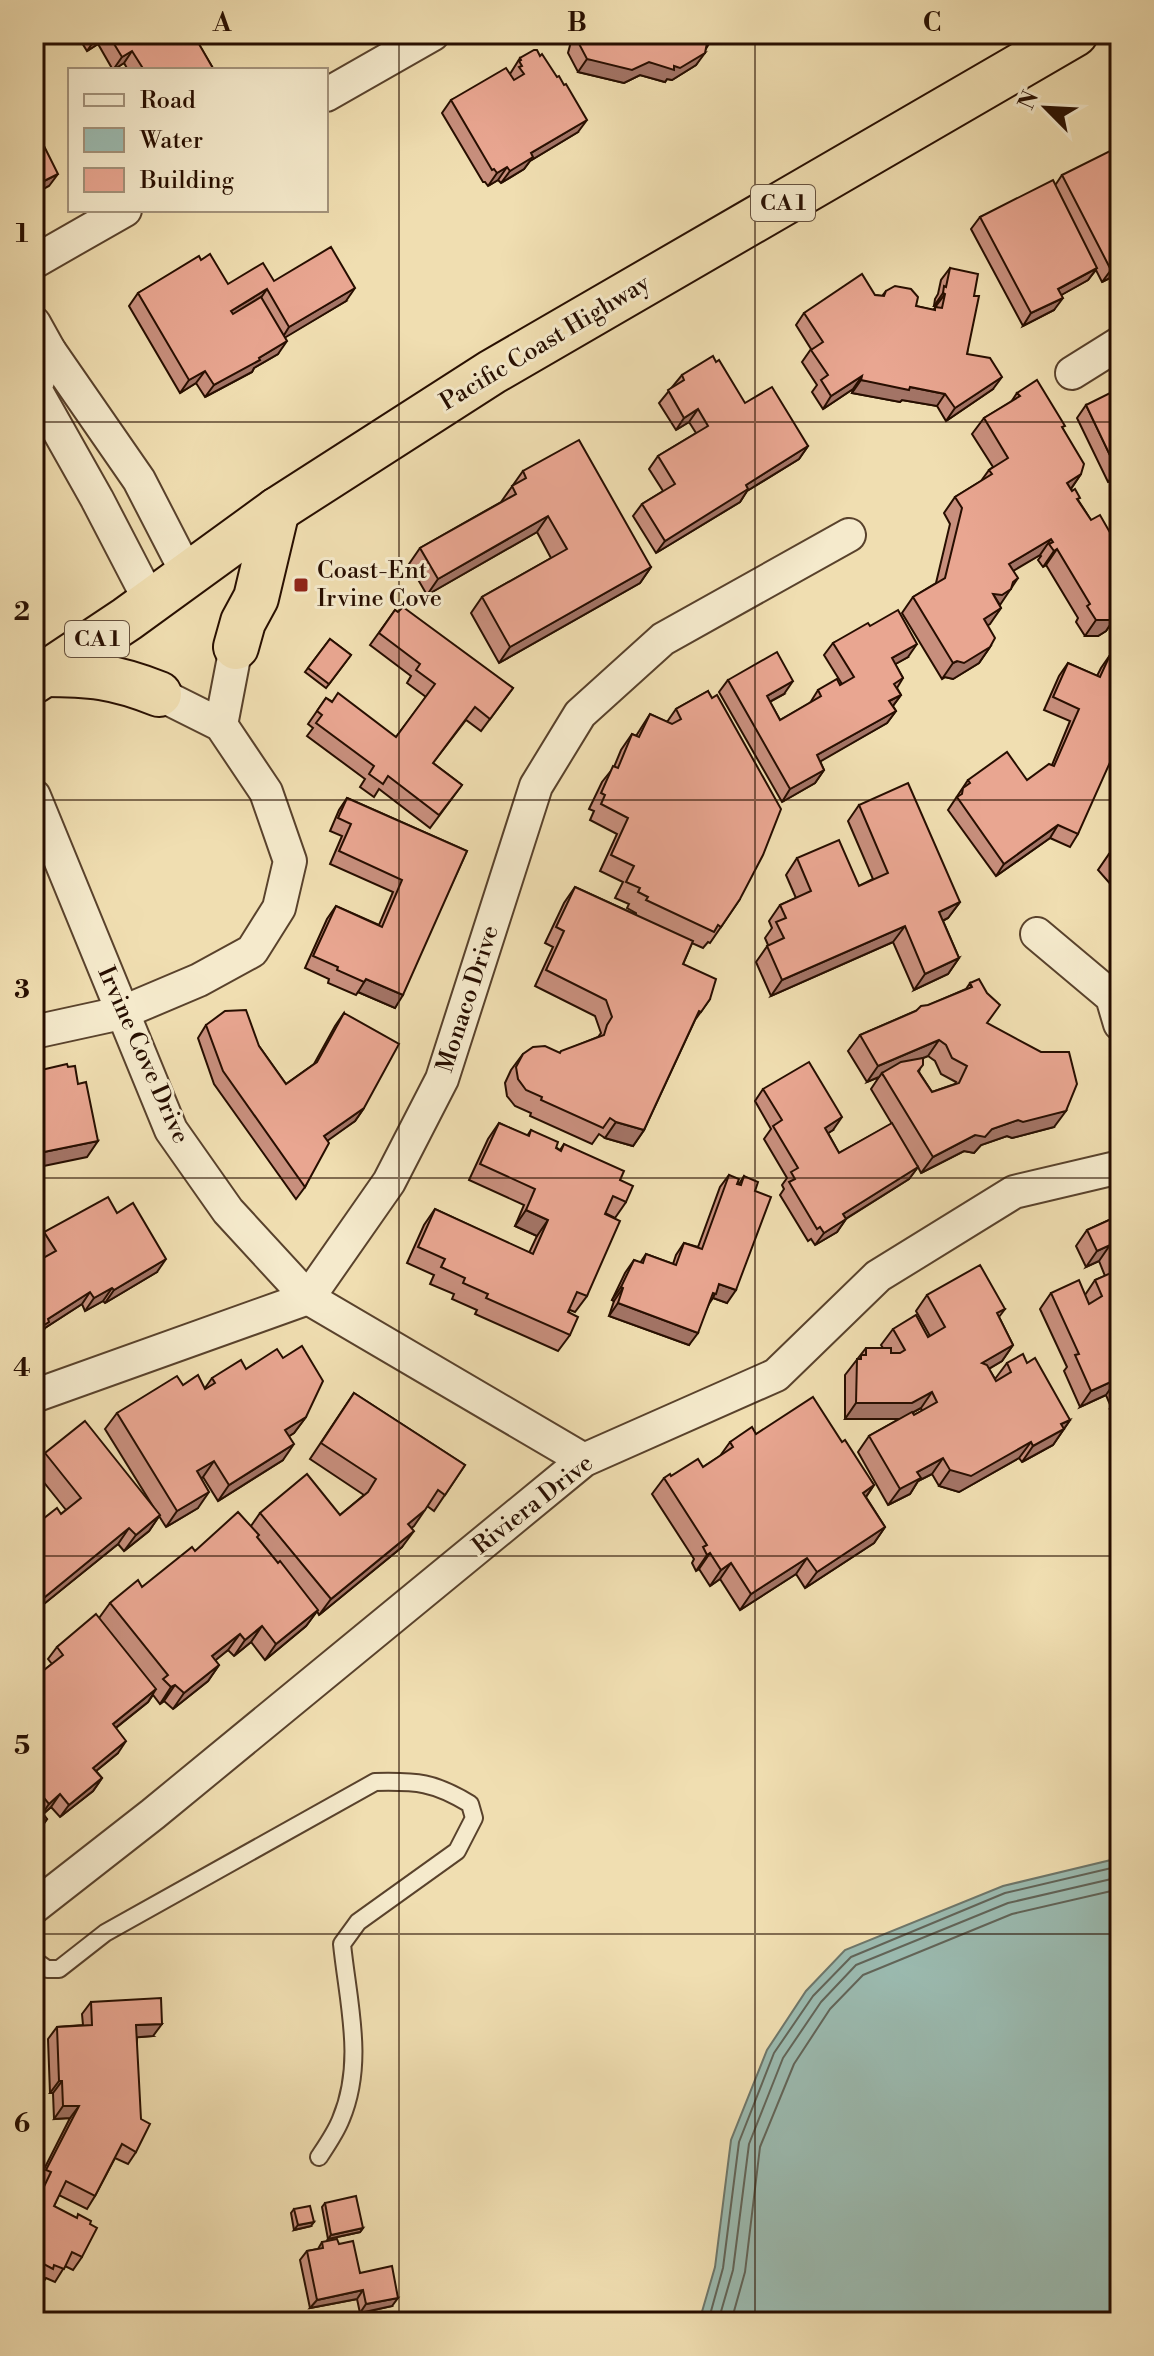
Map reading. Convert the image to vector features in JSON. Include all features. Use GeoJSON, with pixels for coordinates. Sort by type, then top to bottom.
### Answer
{"type":"FeatureCollection","features":[{"type":"Feature","properties":{"kind":"highway","name":"Pacific Coast Highway"},"geometry":{"type":"LineString","coordinates":[[38,677],[277,510],[492,372],[1075,34]]}},
{"type":"Feature","properties":{"kind":"highway"},"geometry":{"type":"LineString","coordinates":[[236,647],[243,622],[256,598],[277,510]]}},
{"type":"Feature","properties":{"kind":"highway","name":"CA 1"},"geometry":{"type":"LineString","coordinates":[[38,677],[91,674],[126,681],[159,694]]}},
{"type":"Feature","properties":{"kind":"street"},"geometry":{"type":"LineString","coordinates":[[328,94],[433,34]]}},
{"type":"Feature","properties":{"kind":"street"},"geometry":{"type":"LineString","coordinates":[[34,262],[122,212]]}},
{"type":"Feature","properties":{"kind":"street"},"geometry":{"type":"LineString","coordinates":[[42,337],[139,480],[188,575]]}},
{"type":"Feature","properties":{"kind":"street","name":"CA 1"},"geometry":{"type":"LineString","coordinates":[[42,337],[35,389],[150,601]]}},
{"type":"Feature","properties":{"kind":"street"},"geometry":{"type":"LineString","coordinates":[[1072,373],[1120,343]]}},
{"type":"Feature","properties":{"kind":"street","name":"Monaco Drive"},"geometry":{"type":"LineString","coordinates":[[308,1298],[389,1182],[442,1079],[536,786],[580,714],[663,639],[849,535]]}},
{"type":"Feature","properties":{"kind":"street"},"geometry":{"type":"LineString","coordinates":[[34,1032],[121,1013],[199,980],[252,951],[279,908],[290,861],[266,792],[221,725],[236,647]]}},
{"type":"Feature","properties":{"kind":"street","name":"CA 1"},"geometry":{"type":"LineString","coordinates":[[159,694],[221,725]]}},
{"type":"Feature","properties":{"kind":"street","name":"Irvine Cove Drive"},"geometry":{"type":"LineString","coordinates":[[34,796],[171,1130],[228,1211],[308,1298],[584,1460]]}},
{"type":"Feature","properties":{"kind":"street"},"geometry":{"type":"LineString","coordinates":[[1037,934],[1112,997],[1120,1024]]}},
{"type":"Feature","properties":{"kind":"street","name":"Riviera Drive"},"geometry":{"type":"LineString","coordinates":[[34,1907],[153,1814],[584,1460],[776,1375],[878,1276],[1014,1192],[1120,1167]]}},
{"type":"Feature","properties":{"kind":"street"},"geometry":{"type":"LineString","coordinates":[[34,1396],[308,1298]]}},
{"type":"Feature","properties":{"kind":"lane"},"geometry":{"type":"LineString","coordinates":[[34,1960],[47,1969],[59,1969],[105,1933],[375,1782],[414,1781],[445,1788],[470,1804],[474,1818],[457,1851],[358,1922],[342,1944],[355,2039],[353,2079],[341,2119],[319,2157]]}},
{"type":"Feature","properties":{"kind":"water"},"geometry":{"type":"Polygon","coordinates":[[[1120,1856],[1120,2322],[699,2322],[715,2267],[731,2140],[767,2050],[806,1991],[845,1950],[1003,1886],[1120,1856]]]}},
{"type":"Feature","properties":{"kind":"building"},"geometry":{"type":"Polygon","coordinates":[[[108,34],[200,34],[195,37],[213,68],[143,68],[132,51],[122,57],[108,34]]]}},
{"type":"Feature","properties":{"kind":"building"},"geometry":{"type":"Polygon","coordinates":[[[579,34],[715,34],[715,37],[707,43],[705,53],[680,68],[674,66],[674,70],[649,62],[632,70],[587,59],[577,40],[579,34]]]}},
{"type":"Feature","properties":{"kind":"building"},"geometry":{"type":"Polygon","coordinates":[[[534,50],[540,56],[542,54],[557,77],[566,84],[587,120],[531,153],[533,157],[510,171],[507,167],[497,173],[492,170],[451,100],[506,68],[514,80],[524,74],[519,67],[522,66],[520,58],[534,50]]]}},
{"type":"Feature","properties":{"kind":"building"},"geometry":{"type":"Polygon","coordinates":[[[44,146],[58,174],[34,186],[34,152],[44,146]]]}},
{"type":"Feature","properties":{"kind":"building"},"geometry":{"type":"Polygon","coordinates":[[[1110,151],[1120,171],[1120,265],[1111,270],[1062,175],[1110,151]]]}},
{"type":"Feature","properties":{"kind":"building"},"geometry":{"type":"Polygon","coordinates":[[[1053,180],[1097,268],[1058,289],[1063,298],[1031,313],[980,217],[1053,180]]]}},
{"type":"Feature","properties":{"kind":"building"},"geometry":{"type":"Polygon","coordinates":[[[331,247],[355,288],[289,327],[267,289],[231,311],[233,314],[261,297],[287,341],[214,385],[205,371],[189,380],[138,293],[199,256],[201,260],[210,254],[228,284],[263,263],[274,281],[331,247]]]}},
{"type":"Feature","properties":{"kind":"building"},"geometry":{"type":"Polygon","coordinates":[[[950,268],[978,274],[974,296],[979,296],[967,354],[990,358],[1002,377],[955,408],[945,394],[861,380],[862,376],[831,396],[821,380],[828,375],[811,350],[823,342],[804,313],[862,274],[875,295],[884,296],[895,286],[911,289],[918,297],[916,306],[935,310],[935,307],[942,308],[950,268]]]}},
{"type":"Feature","properties":{"kind":"building"},"geometry":{"type":"Polygon","coordinates":[[[713,356],[716,362],[719,360],[745,403],[772,387],[808,446],[746,485],[748,489],[665,541],[642,504],[675,484],[658,456],[708,426],[698,409],[684,418],[668,390],[684,380],[682,375],[713,356]]]}},
{"type":"Feature","properties":{"kind":"building"},"geometry":{"type":"Polygon","coordinates":[[[1037,380],[1084,464],[1081,474],[1067,483],[1072,491],[1075,489],[1080,498],[1077,499],[1091,520],[1100,515],[1120,550],[1120,610],[1109,620],[1096,620],[1087,606],[1090,604],[1057,549],[1054,551],[1049,544],[1053,542],[1051,539],[1009,564],[1018,578],[1011,589],[1002,595],[993,594],[1001,608],[984,619],[995,638],[990,647],[964,663],[953,663],[913,597],[945,578],[962,508],[955,497],[992,474],[989,470],[1008,458],[984,418],[1020,396],[1017,393],[1037,380]]]}},
{"type":"Feature","properties":{"kind":"building"},"geometry":{"type":"Polygon","coordinates":[[[1120,388],[1120,468],[1117,470],[1086,405],[1120,388]]]}},
{"type":"Feature","properties":{"kind":"building"},"geometry":{"type":"Polygon","coordinates":[[[579,440],[651,567],[510,647],[482,597],[567,549],[548,516],[438,579],[420,548],[516,494],[512,486],[526,478],[523,471],[579,440]]]}},
{"type":"Feature","properties":{"kind":"building"},"geometry":{"type":"Polygon","coordinates":[[[403,607],[513,688],[490,719],[475,707],[433,763],[462,785],[439,815],[388,776],[383,784],[369,774],[374,766],[316,723],[322,715],[317,711],[326,698],[332,702],[338,693],[396,737],[435,684],[416,670],[420,664],[379,633],[395,610],[398,612],[403,607]]]}},
{"type":"Feature","properties":{"kind":"building"},"geometry":{"type":"Polygon","coordinates":[[[898,610],[917,644],[892,658],[903,678],[894,684],[901,695],[889,701],[896,711],[817,755],[824,770],[790,789],[728,680],[777,652],[793,681],[767,696],[780,720],[821,696],[818,690],[837,679],[840,685],[854,677],[833,643],[898,610]]]}},
{"type":"Feature","properties":{"kind":"building"},"geometry":{"type":"Polygon","coordinates":[[[330,639],[351,655],[329,684],[308,668],[330,639]]]}},
{"type":"Feature","properties":{"kind":"building"},"geometry":{"type":"Polygon","coordinates":[[[1120,651],[1120,740],[1078,834],[1058,825],[1004,864],[957,797],[970,783],[968,780],[1007,752],[1027,780],[1049,764],[1054,766],[1079,709],[1053,697],[1068,663],[1100,677],[1110,655],[1120,651]]]}},
{"type":"Feature","properties":{"kind":"building"},"geometry":{"type":"Polygon","coordinates":[[[708,691],[712,698],[717,695],[781,809],[763,855],[740,899],[721,927],[718,925],[714,932],[646,900],[648,897],[638,892],[640,888],[626,882],[634,866],[611,855],[628,818],[601,804],[605,795],[601,793],[613,766],[618,768],[632,734],[639,737],[650,714],[672,724],[681,719],[676,709],[708,691]]]}},
{"type":"Feature","properties":{"kind":"building"},"geometry":{"type":"Polygon","coordinates":[[[908,783],[960,902],[939,912],[959,958],[925,974],[905,926],[782,980],[767,946],[784,938],[776,922],[786,918],[780,905],[811,891],[797,858],[839,840],[859,886],[888,873],[859,805],[908,783]]]}},
{"type":"Feature","properties":{"kind":"building"},"geometry":{"type":"Polygon","coordinates":[[[347,798],[467,851],[403,995],[366,979],[364,982],[313,956],[336,906],[382,927],[402,880],[339,851],[351,824],[338,818],[347,798]]]}},
{"type":"Feature","properties":{"kind":"building"},"geometry":{"type":"Polygon","coordinates":[[[1120,843],[1120,866],[1109,854],[1120,843]]]}},
{"type":"Feature","properties":{"kind":"building"},"geometry":{"type":"Polygon","coordinates":[[[575,887],[693,941],[683,964],[716,979],[710,999],[699,1011],[644,1130],[610,1118],[603,1128],[541,1100],[542,1097],[526,1090],[518,1079],[516,1067],[523,1054],[533,1047],[545,1046],[560,1053],[604,1035],[612,1017],[606,1000],[546,970],[564,931],[556,927],[575,887]]]}},
{"type":"Feature","properties":{"kind":"building"},"geometry":{"type":"Polygon","coordinates":[[[979,979],[987,993],[1000,1005],[987,1023],[1041,1052],[1069,1052],[1077,1084],[1066,1111],[1023,1122],[1018,1120],[992,1129],[985,1137],[975,1135],[933,1157],[882,1073],[901,1062],[923,1058],[923,1065],[918,1071],[932,1092],[959,1083],[967,1066],[952,1058],[946,1045],[939,1040],[878,1066],[860,1035],[921,1006],[972,987],[970,983],[979,979]]]}},
{"type":"Feature","properties":{"kind":"building"},"geometry":{"type":"Polygon","coordinates":[[[246,1010],[259,1046],[286,1084],[317,1062],[344,1013],[399,1044],[364,1108],[324,1136],[329,1143],[305,1187],[223,1071],[206,1025],[225,1011],[246,1010]]]}},
{"type":"Feature","properties":{"kind":"building"},"geometry":{"type":"Polygon","coordinates":[[[809,1062],[842,1117],[825,1128],[839,1153],[892,1123],[918,1167],[843,1214],[846,1219],[824,1233],[820,1227],[817,1229],[789,1182],[795,1179],[791,1172],[798,1168],[773,1126],[782,1120],[763,1089],[809,1062]]]}},
{"type":"Feature","properties":{"kind":"building"},"geometry":{"type":"Polygon","coordinates":[[[67,1064],[68,1067],[75,1066],[78,1084],[86,1082],[98,1141],[34,1154],[34,1068],[37,1071],[67,1064]]]}},
{"type":"Feature","properties":{"kind":"building"},"geometry":{"type":"Polygon","coordinates":[[[499,1123],[529,1136],[531,1130],[558,1142],[556,1148],[561,1151],[564,1144],[624,1171],[620,1180],[633,1186],[626,1202],[613,1196],[605,1214],[620,1221],[587,1296],[577,1292],[568,1312],[578,1317],[570,1335],[486,1298],[488,1294],[463,1283],[465,1278],[441,1267],[445,1259],[418,1247],[435,1209],[533,1254],[548,1220],[526,1210],[535,1189],[480,1164],[499,1123]]]}},
{"type":"Feature","properties":{"kind":"building"},"geometry":{"type":"Polygon","coordinates":[[[729,1175],[739,1179],[737,1184],[741,1185],[744,1176],[758,1182],[755,1191],[771,1197],[736,1290],[719,1284],[698,1333],[618,1303],[621,1287],[634,1260],[643,1263],[646,1254],[676,1265],[684,1243],[702,1249],[729,1175]]]}},
{"type":"Feature","properties":{"kind":"building"},"geometry":{"type":"Polygon","coordinates":[[[108,1197],[117,1213],[133,1203],[166,1259],[114,1290],[112,1288],[94,1298],[90,1292],[34,1331],[34,1263],[56,1251],[44,1232],[108,1197]]]}},
{"type":"Feature","properties":{"kind":"building"},"geometry":{"type":"Polygon","coordinates":[[[1120,1215],[1120,1268],[1110,1245],[1097,1251],[1087,1230],[1120,1215]]]}},
{"type":"Feature","properties":{"kind":"building"},"geometry":{"type":"Polygon","coordinates":[[[980,1265],[1005,1309],[997,1313],[1013,1345],[982,1363],[987,1365],[996,1381],[1011,1372],[1007,1363],[1023,1354],[1027,1363],[1035,1358],[1070,1420],[1061,1424],[1064,1429],[1033,1446],[1031,1442],[971,1476],[950,1470],[943,1458],[917,1472],[921,1478],[900,1489],[869,1436],[937,1402],[932,1392],[912,1403],[856,1403],[857,1359],[866,1355],[866,1348],[891,1348],[891,1353],[905,1350],[893,1329],[916,1315],[928,1337],[945,1327],[927,1295],[980,1265]]]}},
{"type":"Feature","properties":{"kind":"building"},"geometry":{"type":"Polygon","coordinates":[[[1120,1269],[1120,1385],[1117,1379],[1091,1391],[1075,1355],[1079,1354],[1051,1293],[1079,1280],[1089,1304],[1102,1296],[1095,1280],[1120,1269]]]}},
{"type":"Feature","properties":{"kind":"building"},"geometry":{"type":"Polygon","coordinates":[[[302,1346],[323,1381],[306,1417],[285,1430],[294,1444],[229,1485],[214,1461],[197,1471],[209,1492],[177,1511],[117,1413],[177,1376],[183,1385],[198,1375],[205,1389],[215,1383],[212,1378],[241,1360],[246,1369],[277,1349],[283,1358],[302,1346]]]}},
{"type":"Feature","properties":{"kind":"building"},"geometry":{"type":"Polygon","coordinates":[[[354,1393],[465,1465],[445,1495],[438,1490],[425,1510],[408,1524],[414,1531],[331,1599],[260,1513],[307,1474],[340,1515],[368,1492],[376,1479],[321,1443],[354,1393]]]}},
{"type":"Feature","properties":{"kind":"building"},"geometry":{"type":"Polygon","coordinates":[[[813,1397],[874,1485],[863,1493],[885,1527],[817,1572],[807,1558],[751,1594],[731,1563],[721,1570],[710,1553],[707,1555],[703,1547],[707,1545],[664,1478],[698,1459],[703,1467],[733,1447],[730,1442],[752,1427],[756,1434],[813,1397]]]}},
{"type":"Feature","properties":{"kind":"building"},"geometry":{"type":"Polygon","coordinates":[[[85,1421],[160,1515],[136,1535],[129,1528],[34,1606],[34,1536],[38,1532],[34,1526],[57,1508],[61,1514],[81,1498],[45,1453],[85,1421]]]}},
{"type":"Feature","properties":{"kind":"building"},"geometry":{"type":"Polygon","coordinates":[[[238,1512],[318,1610],[276,1644],[262,1626],[245,1640],[240,1634],[212,1656],[219,1665],[184,1693],[163,1679],[168,1675],[110,1603],[138,1580],[142,1587],[192,1547],[195,1551],[238,1512]]]}},
{"type":"Feature","properties":{"kind":"building"},"geometry":{"type":"Polygon","coordinates":[[[96,1614],[156,1689],[113,1724],[126,1741],[93,1768],[102,1778],[69,1805],[60,1794],[49,1804],[34,1786],[34,1678],[63,1655],[57,1647],[96,1614]]]}},
{"type":"Feature","properties":{"kind":"building"},"geometry":{"type":"Polygon","coordinates":[[[34,1803],[47,1819],[34,1830],[34,1803]]]}},
{"type":"Feature","properties":{"kind":"building"},"geometry":{"type":"Polygon","coordinates":[[[161,1998],[162,2024],[136,2025],[141,2119],[150,2124],[136,2152],[122,2144],[95,2196],[66,2181],[54,2206],[77,2218],[78,2214],[97,2228],[82,2257],[72,2252],[64,2269],[54,2265],[53,2269],[34,2259],[34,2196],[39,2197],[51,2172],[46,2170],[79,2106],[63,2106],[57,2027],[92,2025],[91,2002],[161,1998]]]}},
{"type":"Feature","properties":{"kind":"building"},"geometry":{"type":"Polygon","coordinates":[[[356,2196],[363,2228],[331,2235],[325,2203],[356,2196]]]}},
{"type":"Feature","properties":{"kind":"building"},"geometry":{"type":"Polygon","coordinates":[[[310,2206],[314,2222],[298,2225],[294,2209],[310,2206]]]}},
{"type":"Feature","properties":{"kind":"building"},"geometry":{"type":"Polygon","coordinates":[[[337,2239],[339,2244],[353,2241],[360,2273],[392,2266],[398,2298],[366,2304],[363,2290],[317,2300],[307,2251],[323,2248],[322,2242],[337,2239]]]}},
{"type":"Feature","properties":{"kind":"place","name":"Coast-Ent Irvine Cove"},"geometry":{"type":"Point","coordinates":[301,585]}}]}
